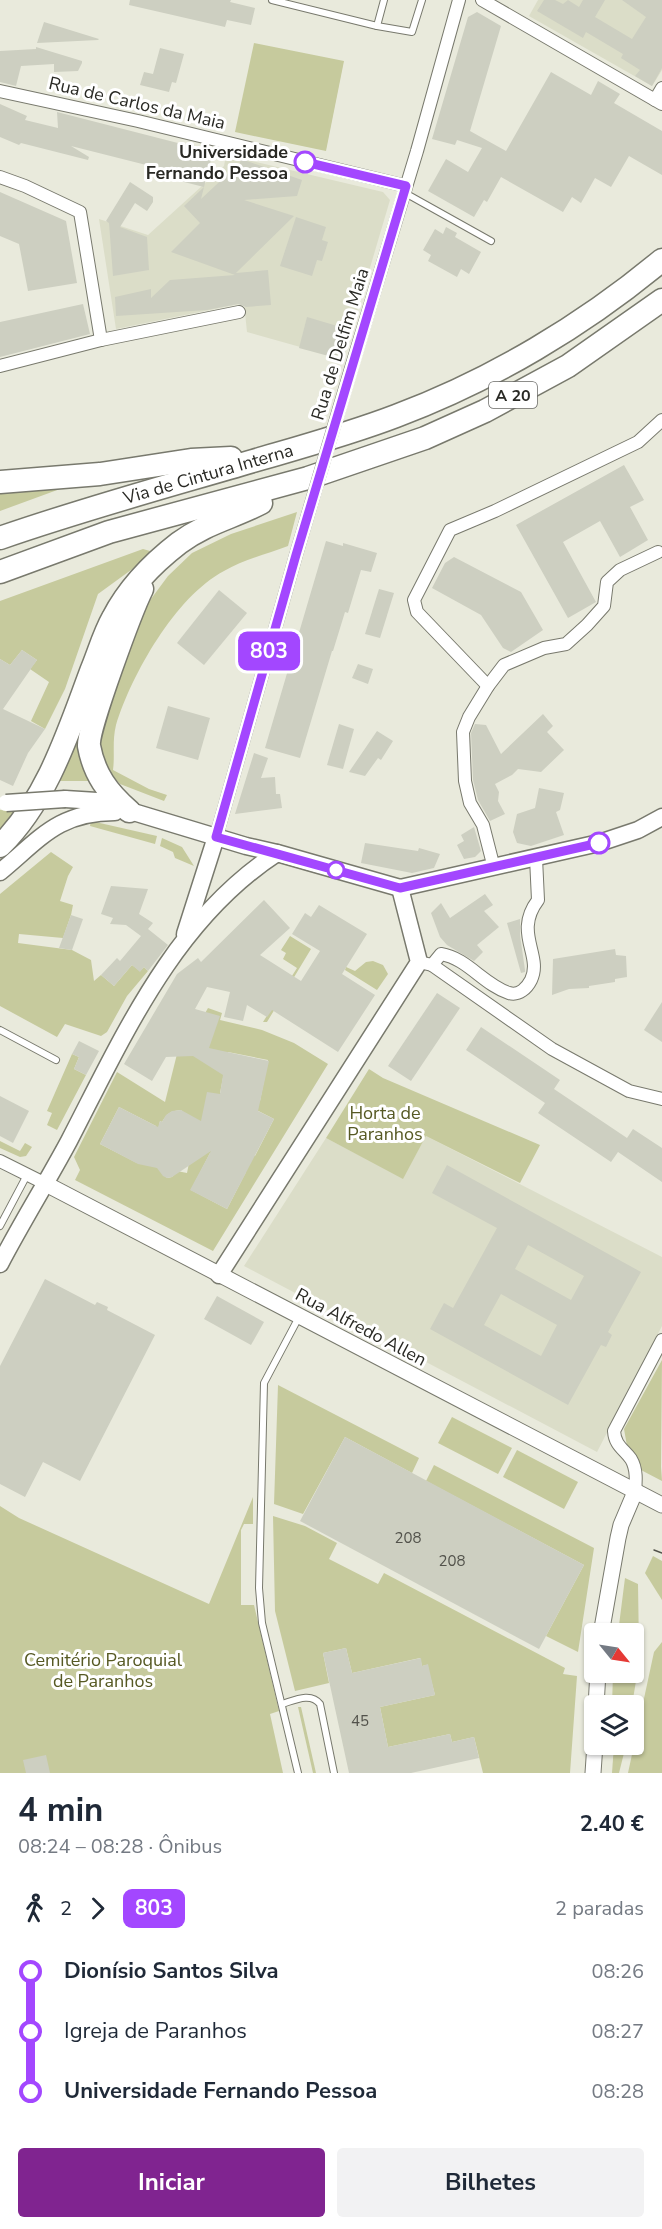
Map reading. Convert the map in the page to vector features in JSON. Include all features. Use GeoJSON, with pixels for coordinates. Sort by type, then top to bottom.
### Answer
{"type":"FeatureCollection","features":[{"type":"Feature","properties":{"kind":"highway","name":"Via de Cintura Interna"},"geometry":{"type":"LineString","coordinates":[[0,538],[60,517],[348,434],[399,416],[471,383],[550,340],[631,286],[662,260]]}},
{"type":"Feature","properties":{"kind":"highway","name":"Via de Cintura Interna"},"geometry":{"type":"LineString","coordinates":[[0,572],[109,532],[308,478],[425,438],[485,411],[568,366],[662,300]]}},
{"type":"Feature","properties":{"kind":"highway"},"geometry":{"type":"LineString","coordinates":[[0,482],[100,474],[190,460],[277,454]]}},
{"type":"Feature","properties":{"kind":"highway"},"geometry":{"type":"LineString","coordinates":[[0,846],[34,805],[112,620],[135,586],[164,556],[208,524],[257,505],[308,478]]}},
{"type":"Feature","properties":{"kind":"highway"},"geometry":{"type":"LineString","coordinates":[[129,811],[112,797],[102,782],[96,771],[89,743],[93,720],[141,592],[164,556]]}},
{"type":"Feature","properties":{"kind":"main road"},"geometry":{"type":"LineString","coordinates":[[3,803],[65,799],[97,801],[400,888],[599,843],[638,830],[662,818]]}},
{"type":"Feature","properties":{"kind":"main road"},"geometry":{"type":"LineString","coordinates":[[0,872],[39,837],[64,822],[99,812],[129,811]]}},
{"type":"Feature","properties":{"kind":"main road"},"geometry":{"type":"LineString","coordinates":[[183,940],[216,837]]}},
{"type":"Feature","properties":{"kind":"main road"},"geometry":{"type":"LineString","coordinates":[[0,1264],[56,1165],[147,993],[183,940],[220,900],[247,875],[277,853]]}},
{"type":"Feature","properties":{"kind":"main road"},"geometry":{"type":"LineString","coordinates":[[219,1275],[425,963],[400,888]]}},
{"type":"Feature","properties":{"kind":"street","name":"Rua de Delfim Maia"},"geometry":{"type":"LineString","coordinates":[[216,837],[459,0]]}},
{"type":"Feature","properties":{"kind":"street"},"geometry":{"type":"LineString","coordinates":[[482,0],[658,102],[662,88]]}},
{"type":"Feature","properties":{"kind":"street","name":"Rua de Carlos da Maia"},"geometry":{"type":"LineString","coordinates":[[0,91],[138,121],[405,190]]}},
{"type":"Feature","properties":{"kind":"street"},"geometry":{"type":"LineString","coordinates":[[0,177],[80,212],[101,340]]}},
{"type":"Feature","properties":{"kind":"street"},"geometry":{"type":"LineString","coordinates":[[0,366],[101,340],[239,312]]}},
{"type":"Feature","properties":{"kind":"street"},"geometry":{"type":"LineString","coordinates":[[488,686],[417,612],[414,600],[450,530],[495,511],[638,442],[662,420]]}},
{"type":"Feature","properties":{"kind":"street"},"geometry":{"type":"LineString","coordinates":[[494,867],[483,825],[470,803],[465,781],[463,732],[469,717],[504,665],[544,648],[566,644],[604,606],[607,582],[620,570],[658,552]]}},
{"type":"Feature","properties":{"kind":"street"},"geometry":{"type":"LineString","coordinates":[[536,858],[538,900],[527,921],[529,946],[535,970],[526,988],[510,993],[450,955],[441,954],[425,963],[552,1049],[629,1091],[662,1099]]}},
{"type":"Feature","properties":{"kind":"street"},"geometry":{"type":"LineString","coordinates":[[0,1161],[44,1183]]}},
{"type":"Feature","properties":{"kind":"street","name":"Rua Alfredo Allen"},"geometry":{"type":"LineString","coordinates":[[44,1183],[662,1505]]}},
{"type":"Feature","properties":{"kind":"street"},"geometry":{"type":"LineString","coordinates":[[603,1623],[621,1525],[635,1492],[634,1467],[618,1445],[614,1431],[662,1340]]}},
{"type":"Feature","properties":{"kind":"street"},"geometry":{"type":"LineString","coordinates":[[592,1773],[594,1755]]}},
{"type":"Feature","properties":{"kind":"lane"},"geometry":{"type":"LineString","coordinates":[[272,0],[377,26],[412,32],[422,0]]}},
{"type":"Feature","properties":{"kind":"lane"},"geometry":{"type":"LineString","coordinates":[[377,26],[384,0]]}},
{"type":"Feature","properties":{"kind":"lane"},"geometry":{"type":"LineString","coordinates":[[405,190],[491,241]]}},
{"type":"Feature","properties":{"kind":"lane"},"geometry":{"type":"LineString","coordinates":[[0,1030],[56,1059]]}},
{"type":"Feature","properties":{"kind":"lane"},"geometry":{"type":"LineString","coordinates":[[0,1226],[27,1175]]}},
{"type":"Feature","properties":{"kind":"lane"},"geometry":{"type":"LineString","coordinates":[[298,1773],[259,1606],[264,1383],[299,1317]]}},
{"type":"Feature","properties":{"kind":"lane"},"geometry":{"type":"LineString","coordinates":[[282,1704],[305,1698],[316,1699],[320,1704],[334,1773]]}},
{"type":"Feature","properties":{"kind":"shaded area"},"geometry":{"type":"Polygon","coordinates":[[[538,0],[662,0],[662,70],[652,86],[529,16],[538,0]]]}},
{"type":"Feature","properties":{"kind":"shaded area"},"geometry":{"type":"Polygon","coordinates":[[[226,155],[383,192],[390,200],[343,359],[247,332],[244,303],[116,329],[99,219],[148,235],[224,166],[226,155]]]}},
{"type":"Feature","properties":{"kind":"shaded area"},"geometry":{"type":"Polygon","coordinates":[[[426,1136],[662,1257],[662,1326],[597,1452],[244,1266],[326,1138],[403,1178],[426,1136]]]}},
{"type":"Feature","properties":{"kind":"green space"},"geometry":{"type":"Polygon","coordinates":[[[254,43],[344,61],[326,151],[235,132],[254,43]]]}},
{"type":"Feature","properties":{"kind":"green space"},"geometry":{"type":"Polygon","coordinates":[[[62,485],[60,489],[0,511],[0,490],[62,485]]]}},
{"type":"Feature","properties":{"kind":"green space"},"geometry":{"type":"Polygon","coordinates":[[[297,512],[288,546],[239,564],[206,583],[189,599],[158,639],[133,683],[116,725],[113,770],[149,789],[167,795],[164,801],[120,784],[110,773],[96,743],[102,718],[148,603],[168,576],[192,553],[231,534],[297,512]]]}},
{"type":"Feature","properties":{"kind":"green space"},"geometry":{"type":"Polygon","coordinates":[[[143,549],[150,551],[142,562],[98,594],[65,689],[45,729],[31,721],[49,682],[30,669],[37,660],[22,650],[10,665],[0,659],[0,601],[143,549]]]}},
{"type":"Feature","properties":{"kind":"green space"},"geometry":{"type":"Polygon","coordinates":[[[116,639],[94,781],[60,781],[116,639]]]}},
{"type":"Feature","properties":{"kind":"green space"},"geometry":{"type":"Polygon","coordinates":[[[0,810],[17,811],[0,834],[0,810]]]}},
{"type":"Feature","properties":{"kind":"green space"},"geometry":{"type":"Polygon","coordinates":[[[91,821],[157,836],[155,844],[90,826],[91,821]]]}},
{"type":"Feature","properties":{"kind":"green space"},"geometry":{"type":"Polygon","coordinates":[[[162,838],[182,847],[194,866],[175,858],[173,852],[160,846],[162,838]]]}},
{"type":"Feature","properties":{"kind":"green space"},"geometry":{"type":"Polygon","coordinates":[[[51,852],[73,867],[60,901],[73,905],[63,938],[19,934],[18,943],[72,950],[91,960],[94,981],[101,975],[114,986],[132,965],[140,971],[144,967],[148,971],[127,996],[107,1032],[101,1036],[65,1024],[57,1037],[0,1006],[0,894],[51,852]]]}},
{"type":"Feature","properties":{"kind":"green space"},"geometry":{"type":"Polygon","coordinates":[[[290,936],[311,949],[267,1022],[263,1022],[297,968],[283,959],[286,953],[281,950],[290,936]]]}},
{"type":"Feature","properties":{"kind":"green space"},"geometry":{"type":"Polygon","coordinates":[[[373,961],[383,965],[388,974],[377,990],[345,970],[346,967],[355,971],[366,962],[373,961]]]}},
{"type":"Feature","properties":{"kind":"green space"},"geometry":{"type":"Polygon","coordinates":[[[208,1008],[222,1013],[220,1020],[262,1030],[294,1043],[328,1064],[213,1251],[75,1180],[80,1170],[74,1157],[117,1072],[165,1102],[180,1042],[198,1026],[208,1008]],[[228,1052],[220,1093],[260,1101],[268,1060],[228,1052]],[[237,1100],[254,1156],[274,1119],[237,1100]],[[119,1107],[100,1144],[137,1163],[156,1126],[119,1107]],[[181,1110],[175,1111],[162,1122],[160,1121],[151,1166],[160,1168],[167,1178],[172,1177],[177,1171],[187,1173],[196,1128],[181,1110]],[[210,1153],[191,1190],[227,1209],[246,1172],[210,1153]]]}},
{"type":"Feature","properties":{"kind":"green space"},"geometry":{"type":"Polygon","coordinates":[[[72,1054],[79,1057],[74,1069],[86,1075],[57,1130],[47,1125],[52,1113],[47,1111],[72,1054]]]}},
{"type":"Feature","properties":{"kind":"green space","name":"Horta de Paranhos"},"geometry":{"type":"Polygon","coordinates":[[[369,1069],[383,1078],[540,1145],[520,1183],[426,1136],[403,1179],[326,1138],[369,1069]]]}},
{"type":"Feature","properties":{"kind":"green space"},"geometry":{"type":"Polygon","coordinates":[[[0,1141],[20,1151],[25,1143],[32,1147],[26,1156],[20,1157],[0,1148],[0,1141]]]}},
{"type":"Feature","properties":{"kind":"green space"},"geometry":{"type":"Polygon","coordinates":[[[662,1360],[662,1481],[639,1469],[627,1446],[624,1429],[662,1360]]]}},
{"type":"Feature","properties":{"kind":"green space"},"geometry":{"type":"Polygon","coordinates":[[[278,1385],[419,1458],[412,1473],[345,1437],[303,1514],[274,1504],[278,1385]]]}},
{"type":"Feature","properties":{"kind":"green space"},"geometry":{"type":"Polygon","coordinates":[[[452,1417],[512,1448],[498,1474],[438,1443],[452,1417]]]}},
{"type":"Feature","properties":{"kind":"green space"},"geometry":{"type":"Polygon","coordinates":[[[517,1450],[578,1482],[564,1509],[503,1477],[517,1450]]]}},
{"type":"Feature","properties":{"kind":"green space"},"geometry":{"type":"Polygon","coordinates":[[[434,1465],[594,1548],[578,1652],[546,1636],[584,1565],[426,1481],[434,1465]]]}},
{"type":"Feature","properties":{"kind":"green space","name":"Cemitério Paroquial de Paranhos"},"geometry":{"type":"Polygon","coordinates":[[[253,1497],[253,1524],[244,1524],[241,1530],[241,1605],[254,1605],[279,1711],[270,1714],[283,1773],[0,1773],[0,1506],[19,1518],[209,1604],[253,1497]]]}},
{"type":"Feature","properties":{"kind":"green space"},"geometry":{"type":"Polygon","coordinates":[[[273,1516],[305,1526],[337,1543],[329,1559],[378,1584],[384,1573],[565,1668],[563,1674],[577,1676],[570,1773],[483,1773],[474,1737],[452,1742],[450,1734],[388,1747],[380,1707],[435,1695],[427,1665],[422,1666],[420,1658],[352,1673],[346,1648],[323,1653],[329,1683],[295,1691],[275,1611],[273,1516]]]}},
{"type":"Feature","properties":{"kind":"green space"},"geometry":{"type":"Polygon","coordinates":[[[653,1556],[662,1561],[662,1600],[645,1573],[653,1556]]]}},
{"type":"Feature","properties":{"kind":"green space"},"geometry":{"type":"Polygon","coordinates":[[[625,1578],[638,1584],[639,1623],[619,1623],[625,1578]]]}},
{"type":"Feature","properties":{"kind":"green space"},"geometry":{"type":"Polygon","coordinates":[[[662,1642],[662,1773],[628,1773],[632,1755],[644,1755],[644,1699],[654,1652],[662,1642]]]}},
{"type":"Feature","properties":{"kind":"green space"},"geometry":{"type":"Polygon","coordinates":[[[613,1683],[636,1683],[634,1695],[612,1695],[613,1683]]]}},
{"type":"Feature","properties":{"kind":"green space"},"geometry":{"type":"Polygon","coordinates":[[[298,1707],[301,1707],[316,1773],[313,1773],[298,1707]]]}},
{"type":"Feature","properties":{"kind":"green space"},"geometry":{"type":"Polygon","coordinates":[[[613,1755],[624,1755],[619,1773],[612,1773],[613,1755]]]}},
{"type":"Feature","properties":{"kind":"building"},"geometry":{"type":"Polygon","coordinates":[[[130,0],[231,0],[230,2],[255,8],[251,25],[227,20],[225,27],[129,5],[130,0]]]}},
{"type":"Feature","properties":{"kind":"building"},"geometry":{"type":"Polygon","coordinates":[[[544,0],[555,0],[563,4],[568,0],[579,7],[583,0],[605,0],[595,17],[632,39],[646,17],[622,0],[662,0],[662,68],[652,86],[635,76],[640,70],[621,58],[623,54],[586,32],[583,38],[537,11],[544,0]]]}},
{"type":"Feature","properties":{"kind":"building"},"geometry":{"type":"Polygon","coordinates":[[[477,12],[501,26],[470,131],[506,151],[551,72],[591,95],[598,81],[620,94],[614,103],[662,131],[662,175],[629,156],[611,187],[595,178],[581,203],[572,197],[563,212],[501,177],[487,202],[484,200],[474,217],[428,191],[446,159],[468,172],[482,148],[457,140],[455,145],[432,139],[468,17],[477,12]]]}},
{"type":"Feature","properties":{"kind":"building"},"geometry":{"type":"Polygon","coordinates":[[[44,22],[99,39],[37,43],[44,22]]]}},
{"type":"Feature","properties":{"kind":"building"},"geometry":{"type":"Polygon","coordinates":[[[36,47],[82,61],[82,63],[78,71],[54,72],[54,64],[21,66],[16,86],[0,82],[0,51],[36,49],[36,47]]]}},
{"type":"Feature","properties":{"kind":"building"},"geometry":{"type":"Polygon","coordinates":[[[160,48],[184,54],[176,83],[172,82],[169,92],[140,85],[144,72],[153,74],[160,48]]]}},
{"type":"Feature","properties":{"kind":"building"},"geometry":{"type":"Polygon","coordinates":[[[0,104],[27,116],[25,120],[58,128],[57,112],[213,152],[204,187],[168,178],[170,171],[71,146],[89,157],[88,160],[21,143],[19,145],[0,137],[0,104]]]}},
{"type":"Feature","properties":{"kind":"building"},"geometry":{"type":"Polygon","coordinates":[[[241,159],[302,180],[297,196],[244,200],[294,216],[236,273],[268,270],[271,305],[246,307],[238,304],[207,310],[116,316],[115,297],[151,289],[151,298],[170,280],[235,275],[171,252],[200,223],[184,206],[204,187],[201,199],[231,171],[237,173],[241,159]]]}},
{"type":"Feature","properties":{"kind":"building"},"geometry":{"type":"Polygon","coordinates":[[[130,182],[153,197],[153,202],[147,211],[135,203],[120,227],[147,237],[149,270],[113,276],[109,223],[106,221],[130,182]]]}},
{"type":"Feature","properties":{"kind":"building"},"geometry":{"type":"Polygon","coordinates":[[[0,192],[66,221],[77,283],[28,291],[19,244],[0,236],[0,192]]]}},
{"type":"Feature","properties":{"kind":"building"},"geometry":{"type":"Polygon","coordinates":[[[296,217],[326,227],[322,240],[328,242],[322,261],[317,260],[312,276],[280,266],[296,217]]]}},
{"type":"Feature","properties":{"kind":"building"},"geometry":{"type":"Polygon","coordinates":[[[446,227],[457,233],[455,237],[481,252],[469,274],[461,269],[457,277],[428,261],[431,255],[423,250],[435,229],[443,234],[446,227]]]}},
{"type":"Feature","properties":{"kind":"building"},"geometry":{"type":"Polygon","coordinates":[[[83,304],[90,334],[0,357],[0,322],[83,304]]]}},
{"type":"Feature","properties":{"kind":"building"},"geometry":{"type":"Polygon","coordinates":[[[307,317],[344,328],[336,358],[299,348],[307,317]]]}},
{"type":"Feature","properties":{"kind":"building"},"geometry":{"type":"Polygon","coordinates":[[[624,465],[644,500],[630,507],[648,540],[620,557],[600,521],[563,542],[596,602],[568,618],[516,525],[624,465]]]}},
{"type":"Feature","properties":{"kind":"building"},"geometry":{"type":"Polygon","coordinates":[[[326,541],[343,546],[343,543],[377,553],[371,572],[361,570],[348,613],[345,612],[300,758],[265,748],[326,541]]]}},
{"type":"Feature","properties":{"kind":"building"},"geometry":{"type":"Polygon","coordinates":[[[454,557],[521,592],[543,630],[511,652],[503,648],[481,615],[432,588],[445,563],[454,557]]]}},
{"type":"Feature","properties":{"kind":"building"},"geometry":{"type":"Polygon","coordinates":[[[379,589],[394,593],[380,638],[365,634],[379,589]]]}},
{"type":"Feature","properties":{"kind":"building"},"geometry":{"type":"Polygon","coordinates":[[[219,590],[247,613],[204,665],[177,643],[219,590]]]}},
{"type":"Feature","properties":{"kind":"building"},"geometry":{"type":"Polygon","coordinates":[[[22,650],[37,660],[3,709],[45,729],[28,753],[13,786],[0,780],[0,659],[10,665],[22,650]]]}},
{"type":"Feature","properties":{"kind":"building"},"geometry":{"type":"Polygon","coordinates":[[[358,664],[373,669],[368,684],[352,678],[358,664]]]}},
{"type":"Feature","properties":{"kind":"building"},"geometry":{"type":"Polygon","coordinates":[[[168,706],[210,718],[198,760],[156,748],[168,706]]]}},
{"type":"Feature","properties":{"kind":"building"},"geometry":{"type":"Polygon","coordinates":[[[543,714],[553,726],[547,732],[564,750],[541,772],[518,769],[495,784],[499,792],[498,801],[505,814],[490,821],[478,800],[473,780],[471,733],[475,724],[486,725],[501,754],[543,714]]]}},
{"type":"Feature","properties":{"kind":"building"},"geometry":{"type":"Polygon","coordinates":[[[339,724],[354,729],[343,769],[327,765],[339,724]]]}},
{"type":"Feature","properties":{"kind":"building"},"geometry":{"type":"Polygon","coordinates":[[[377,731],[393,741],[381,760],[378,758],[365,776],[349,772],[377,731]]]}},
{"type":"Feature","properties":{"kind":"building"},"geometry":{"type":"Polygon","coordinates":[[[254,753],[268,758],[261,778],[275,777],[276,794],[280,794],[282,808],[235,814],[254,753]]]}},
{"type":"Feature","properties":{"kind":"building"},"geometry":{"type":"Polygon","coordinates":[[[539,788],[564,793],[560,810],[556,812],[564,835],[531,846],[517,843],[513,832],[517,814],[535,808],[539,788]]]}},
{"type":"Feature","properties":{"kind":"building"},"geometry":{"type":"Polygon","coordinates":[[[474,827],[481,851],[475,857],[464,859],[457,845],[464,841],[461,835],[474,827]]]}},
{"type":"Feature","properties":{"kind":"building"},"geometry":{"type":"Polygon","coordinates":[[[365,843],[418,851],[419,848],[440,854],[434,868],[412,873],[361,863],[365,843]]]}},
{"type":"Feature","properties":{"kind":"building"},"geometry":{"type":"Polygon","coordinates":[[[111,886],[148,889],[139,914],[153,923],[148,929],[168,945],[148,971],[144,967],[140,972],[132,965],[114,986],[101,975],[117,958],[120,961],[141,936],[126,925],[110,924],[113,918],[101,914],[111,886]]]}},
{"type":"Feature","properties":{"kind":"building"},"geometry":{"type":"Polygon","coordinates":[[[485,894],[493,905],[484,911],[499,927],[477,945],[483,952],[474,961],[447,945],[440,937],[431,913],[441,903],[450,918],[485,894]]]}},
{"type":"Feature","properties":{"kind":"building"},"geometry":{"type":"Polygon","coordinates":[[[264,900],[290,928],[260,955],[301,981],[320,951],[292,934],[305,913],[311,917],[319,905],[367,934],[342,974],[375,995],[338,1052],[272,1010],[267,1017],[247,1005],[243,1021],[224,1017],[230,992],[207,987],[195,1009],[220,1016],[209,1048],[269,1061],[258,1111],[274,1119],[227,1209],[190,1190],[211,1151],[167,1178],[157,1168],[138,1164],[100,1144],[119,1107],[158,1127],[160,1121],[162,1122],[172,1111],[181,1110],[201,1121],[207,1092],[220,1094],[223,1075],[193,1056],[166,1057],[152,1081],[124,1064],[177,974],[198,958],[201,962],[264,900]]]}},
{"type":"Feature","properties":{"kind":"building"},"geometry":{"type":"Polygon","coordinates":[[[71,915],[83,919],[72,950],[59,948],[71,915]]]}},
{"type":"Feature","properties":{"kind":"building"},"geometry":{"type":"Polygon","coordinates":[[[520,919],[525,970],[521,973],[507,923],[520,919]]]}},
{"type":"Feature","properties":{"kind":"building"},"geometry":{"type":"Polygon","coordinates":[[[615,949],[616,955],[626,956],[627,977],[615,979],[615,982],[589,986],[589,988],[569,989],[552,995],[553,959],[615,949]]]}},
{"type":"Feature","properties":{"kind":"building"},"geometry":{"type":"Polygon","coordinates":[[[437,993],[460,1008],[411,1081],[388,1066],[437,993]]]}},
{"type":"Feature","properties":{"kind":"building"},"geometry":{"type":"Polygon","coordinates":[[[662,1002],[662,1042],[644,1030],[662,1002]]]}},
{"type":"Feature","properties":{"kind":"building"},"geometry":{"type":"Polygon","coordinates":[[[481,1027],[560,1080],[554,1089],[627,1138],[633,1129],[662,1148],[662,1182],[618,1152],[611,1162],[538,1113],[545,1103],[466,1050],[481,1027]]]}},
{"type":"Feature","properties":{"kind":"building"},"geometry":{"type":"Polygon","coordinates":[[[79,1041],[99,1051],[86,1075],[74,1069],[79,1057],[72,1054],[79,1041]]]}},
{"type":"Feature","properties":{"kind":"building"},"geometry":{"type":"Polygon","coordinates":[[[0,1096],[29,1111],[13,1143],[0,1136],[0,1096]]]}},
{"type":"Feature","properties":{"kind":"building"},"geometry":{"type":"Polygon","coordinates":[[[447,1165],[641,1272],[608,1332],[612,1335],[606,1347],[601,1345],[568,1405],[430,1329],[444,1303],[453,1308],[497,1228],[432,1193],[447,1165]],[[528,1245],[515,1269],[571,1300],[584,1276],[528,1245]],[[501,1294],[484,1325],[541,1356],[557,1325],[501,1294]]]}},
{"type":"Feature","properties":{"kind":"building"},"geometry":{"type":"Polygon","coordinates":[[[45,1279],[95,1305],[97,1302],[108,1307],[107,1310],[155,1335],[80,1481],[43,1462],[25,1497],[0,1484],[0,1366],[45,1279]]]}},
{"type":"Feature","properties":{"kind":"building"},"geometry":{"type":"Polygon","coordinates":[[[217,1296],[264,1322],[251,1345],[204,1319],[217,1296]]]}},
{"type":"Feature","properties":{"kind":"building"},"geometry":{"type":"Polygon","coordinates":[[[345,1437],[584,1565],[539,1649],[300,1521],[345,1437]]]}},
{"type":"Feature","properties":{"kind":"building"},"geometry":{"type":"Polygon","coordinates":[[[346,1648],[352,1673],[421,1658],[422,1666],[428,1664],[435,1695],[380,1707],[388,1747],[450,1734],[452,1742],[474,1737],[479,1758],[411,1773],[349,1773],[323,1653],[346,1648]]]}},
{"type":"Feature","properties":{"kind":"building"},"geometry":{"type":"Polygon","coordinates":[[[46,1755],[50,1773],[26,1773],[23,1760],[46,1755]]]}},
{"type":"Feature","properties":{"kind":"tram line"},"geometry":{"type":"LineString","coordinates":[[654,1550],[662,1553]]}},
{"type":"Feature","properties":{"kind":"bus line","name":"803"},"geometry":{"type":"LineString","coordinates":[[305,162],[406,186],[296,555],[216,837],[400,888],[599,843]]}},
{"type":"Feature","properties":{"kind":"place","name":"Universidade Fernando Pessoa"},"geometry":{"type":"Point","coordinates":[305,162]}}]}
